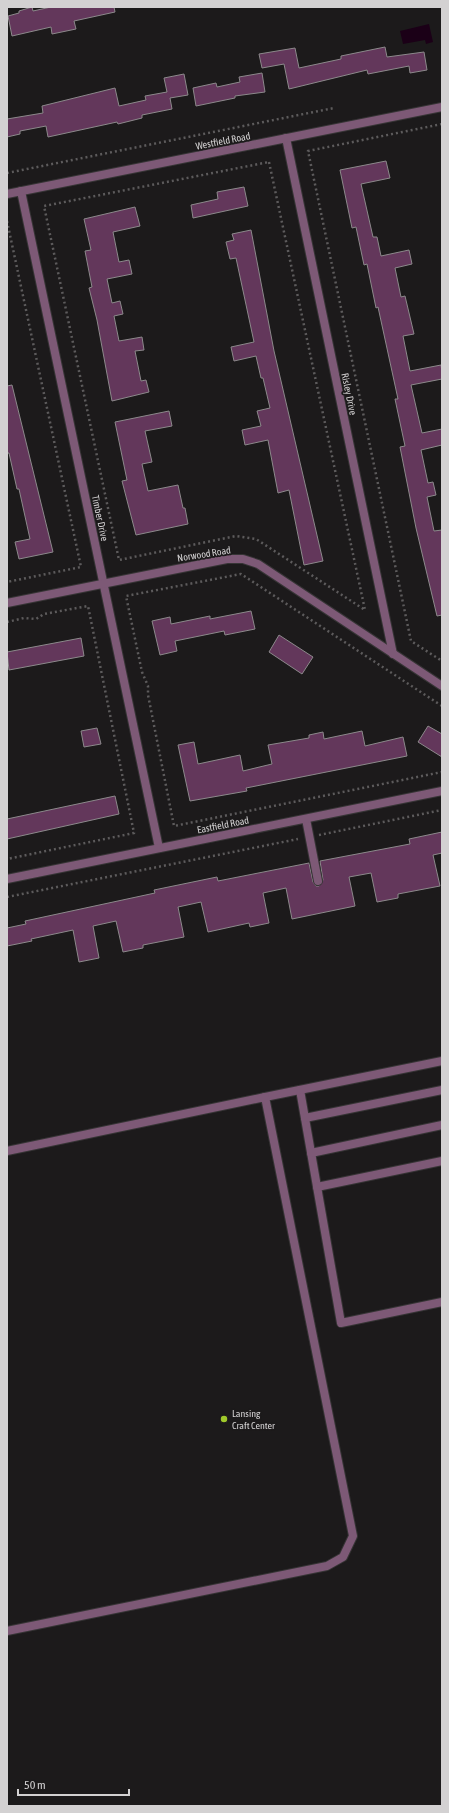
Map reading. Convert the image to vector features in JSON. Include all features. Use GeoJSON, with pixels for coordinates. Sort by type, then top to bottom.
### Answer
{"type":"FeatureCollection","features":[{"type":"Feature","properties":{"kind":"street","name":"Westfield Road"},"geometry":{"type":"LineString","coordinates":[[7,194],[442,107]]}},
{"type":"Feature","properties":{"kind":"street","name":"Risley Drive"},"geometry":{"type":"LineString","coordinates":[[286,138],[393,654]]}},
{"type":"Feature","properties":{"kind":"street","name":"Timber Drive"},"geometry":{"type":"LineString","coordinates":[[21,191],[159,848]]}},
{"type":"Feature","properties":{"kind":"street","name":"Norwood Road"},"geometry":{"type":"LineString","coordinates":[[7,603],[103,583],[227,560],[243,559],[258,564],[442,686]]}},
{"type":"Feature","properties":{"kind":"street","name":"Eastfield Road"},"geometry":{"type":"LineString","coordinates":[[7,879],[442,791]]}},
{"type":"Feature","properties":{"kind":"street"},"geometry":{"type":"LineString","coordinates":[[306,819],[318,881]]}},
{"type":"Feature","properties":{"kind":"street"},"geometry":{"type":"LineString","coordinates":[[7,1151],[442,1062]]}},
{"type":"Feature","properties":{"kind":"street"},"geometry":{"type":"LineString","coordinates":[[300,1090],[341,1323],[442,1302]]}},
{"type":"Feature","properties":{"kind":"street"},"geometry":{"type":"LineString","coordinates":[[305,1118],[442,1090]]}},
{"type":"Feature","properties":{"kind":"street"},"geometry":{"type":"LineString","coordinates":[[7,1631],[327,1566],[343,1557],[352,1536],[265,1097]]}},
{"type":"Feature","properties":{"kind":"street"},"geometry":{"type":"LineString","coordinates":[[311,1153],[442,1125]]}},
{"type":"Feature","properties":{"kind":"street"},"geometry":{"type":"LineString","coordinates":[[317,1187],[442,1161]]}},
{"type":"Feature","properties":{"kind":"path"},"geometry":{"type":"LineString","coordinates":[[7,173],[334,108]]}},
{"type":"Feature","properties":{"kind":"path"},"geometry":{"type":"LineString","coordinates":[[442,124],[308,151],[411,641],[442,661]]}},
{"type":"Feature","properties":{"kind":"path"},"geometry":{"type":"LineString","coordinates":[[269,162],[365,610],[256,539],[236,536],[119,560],[44,206],[269,162]]}},
{"type":"Feature","properties":{"kind":"path"},"geometry":{"type":"LineString","coordinates":[[7,221],[81,567],[7,582]]}},
{"type":"Feature","properties":{"kind":"path"},"geometry":{"type":"LineString","coordinates":[[442,706],[241,574],[126,596],[142,672],[148,686],[148,695],[174,826],[442,772]]}},
{"type":"Feature","properties":{"kind":"path"},"geometry":{"type":"LineString","coordinates":[[7,622],[24,618],[36,619],[44,614],[88,606],[134,833],[7,859]]}},
{"type":"Feature","properties":{"kind":"path"},"geometry":{"type":"LineString","coordinates":[[7,897],[442,810]]}},
{"type":"Feature","properties":{"kind":"shaded area"},"geometry":{"type":"Polygon","coordinates":[[[429,24],[433,42],[426,44],[425,40],[403,44],[400,31],[429,24]]]}},
{"type":"Feature","properties":{"kind":"building"},"geometry":{"type":"Polygon","coordinates":[[[32,7],[33,11],[51,7],[114,7],[115,12],[74,21],[76,29],[52,34],[51,27],[12,36],[8,16],[32,7]]]}},
{"type":"Feature","properties":{"kind":"building"},"geometry":{"type":"Polygon","coordinates":[[[385,47],[387,57],[424,52],[427,70],[410,73],[409,66],[368,74],[367,70],[289,89],[284,64],[262,68],[259,54],[295,48],[299,68],[341,59],[341,56],[385,47]]]}},
{"type":"Feature","properties":{"kind":"building"},"geometry":{"type":"Polygon","coordinates":[[[262,73],[265,92],[235,96],[235,98],[196,106],[193,88],[216,83],[217,87],[240,82],[239,77],[262,73]]]}},
{"type":"Feature","properties":{"kind":"building"},"geometry":{"type":"Polygon","coordinates":[[[184,74],[188,95],[170,98],[172,109],[142,115],[142,118],[118,124],[117,122],[48,137],[46,126],[20,131],[20,134],[7,137],[7,119],[43,113],[42,106],[115,88],[119,106],[146,100],[145,96],[167,92],[164,78],[184,74]]]}},
{"type":"Feature","properties":{"kind":"building"},"geometry":{"type":"Polygon","coordinates":[[[386,161],[390,178],[361,184],[373,237],[377,237],[381,256],[409,250],[412,264],[395,268],[401,297],[405,296],[414,334],[403,336],[410,371],[441,365],[442,372],[442,379],[411,385],[422,433],[442,429],[442,445],[421,450],[428,483],[433,482],[436,495],[427,497],[434,531],[442,530],[442,615],[437,616],[416,528],[400,447],[405,446],[395,399],[398,399],[378,307],[376,308],[367,264],[364,265],[356,227],[352,228],[340,170],[386,161]]]}},
{"type":"Feature","properties":{"kind":"building"},"geometry":{"type":"Polygon","coordinates":[[[244,187],[248,206],[193,218],[191,205],[218,199],[217,192],[244,187]]]}},
{"type":"Feature","properties":{"kind":"building"},"geometry":{"type":"Polygon","coordinates":[[[135,207],[140,226],[113,232],[119,262],[129,260],[132,274],[107,279],[112,303],[120,301],[123,314],[114,316],[119,341],[142,337],[144,350],[135,351],[141,381],[146,380],[149,392],[112,401],[97,320],[89,288],[92,287],[85,251],[91,250],[84,219],[135,207]]]}},
{"type":"Feature","properties":{"kind":"building"},"geometry":{"type":"Polygon","coordinates":[[[251,230],[274,351],[323,561],[304,565],[289,490],[278,493],[268,440],[245,445],[242,430],[261,426],[257,411],[270,408],[256,356],[234,361],[231,347],[254,342],[236,258],[230,259],[226,242],[234,240],[232,234],[251,230]]]}},
{"type":"Feature","properties":{"kind":"building"},"geometry":{"type":"Polygon","coordinates":[[[12,385],[53,552],[19,559],[15,542],[30,539],[19,489],[17,489],[9,453],[7,453],[7,386],[12,385]]]}},
{"type":"Feature","properties":{"kind":"building"},"geometry":{"type":"Polygon","coordinates":[[[169,411],[172,426],[145,431],[152,462],[142,464],[148,491],[178,485],[188,524],[136,535],[122,481],[127,480],[115,422],[169,411]]]}},
{"type":"Feature","properties":{"kind":"building"},"geometry":{"type":"Polygon","coordinates":[[[251,611],[255,629],[225,635],[224,631],[175,641],[177,651],[160,655],[152,621],[170,617],[171,624],[210,616],[210,619],[251,611]]]}},
{"type":"Feature","properties":{"kind":"building"},"geometry":{"type":"Polygon","coordinates":[[[279,635],[313,657],[302,674],[269,652],[279,635]]]}},
{"type":"Feature","properties":{"kind":"building"},"geometry":{"type":"Polygon","coordinates":[[[81,638],[84,656],[9,670],[7,652],[81,638]]]}},
{"type":"Feature","properties":{"kind":"building"},"geometry":{"type":"Polygon","coordinates":[[[428,726],[442,734],[442,757],[418,742],[428,726]]]}},
{"type":"Feature","properties":{"kind":"building"},"geometry":{"type":"Polygon","coordinates":[[[97,728],[101,744],[84,747],[81,731],[97,728]]]}},
{"type":"Feature","properties":{"kind":"building"},"geometry":{"type":"Polygon","coordinates":[[[362,731],[365,746],[403,737],[407,756],[246,788],[247,791],[190,801],[178,745],[194,742],[198,764],[240,755],[243,771],[272,764],[268,745],[309,738],[309,735],[323,732],[324,739],[362,731]]]}},
{"type":"Feature","properties":{"kind":"building"},"geometry":{"type":"Polygon","coordinates":[[[115,796],[119,814],[7,839],[7,819],[115,796]]]}},
{"type":"Feature","properties":{"kind":"building"},"geometry":{"type":"Polygon","coordinates":[[[442,832],[442,853],[433,855],[440,886],[398,894],[398,898],[377,902],[371,873],[349,877],[355,906],[292,919],[286,888],[263,893],[269,923],[250,927],[249,923],[208,932],[201,902],[178,907],[184,937],[143,945],[143,948],[123,952],[116,921],[93,926],[99,958],[79,962],[73,930],[7,946],[7,928],[26,924],[25,921],[155,893],[154,890],[217,877],[218,881],[309,863],[313,882],[316,886],[319,886],[323,880],[320,861],[410,844],[409,839],[442,832]]]}},
{"type":"Feature","properties":{"kind":"place","name":"Lansing Craft Center"},"geometry":{"type":"Point","coordinates":[224,1419]}}]}
